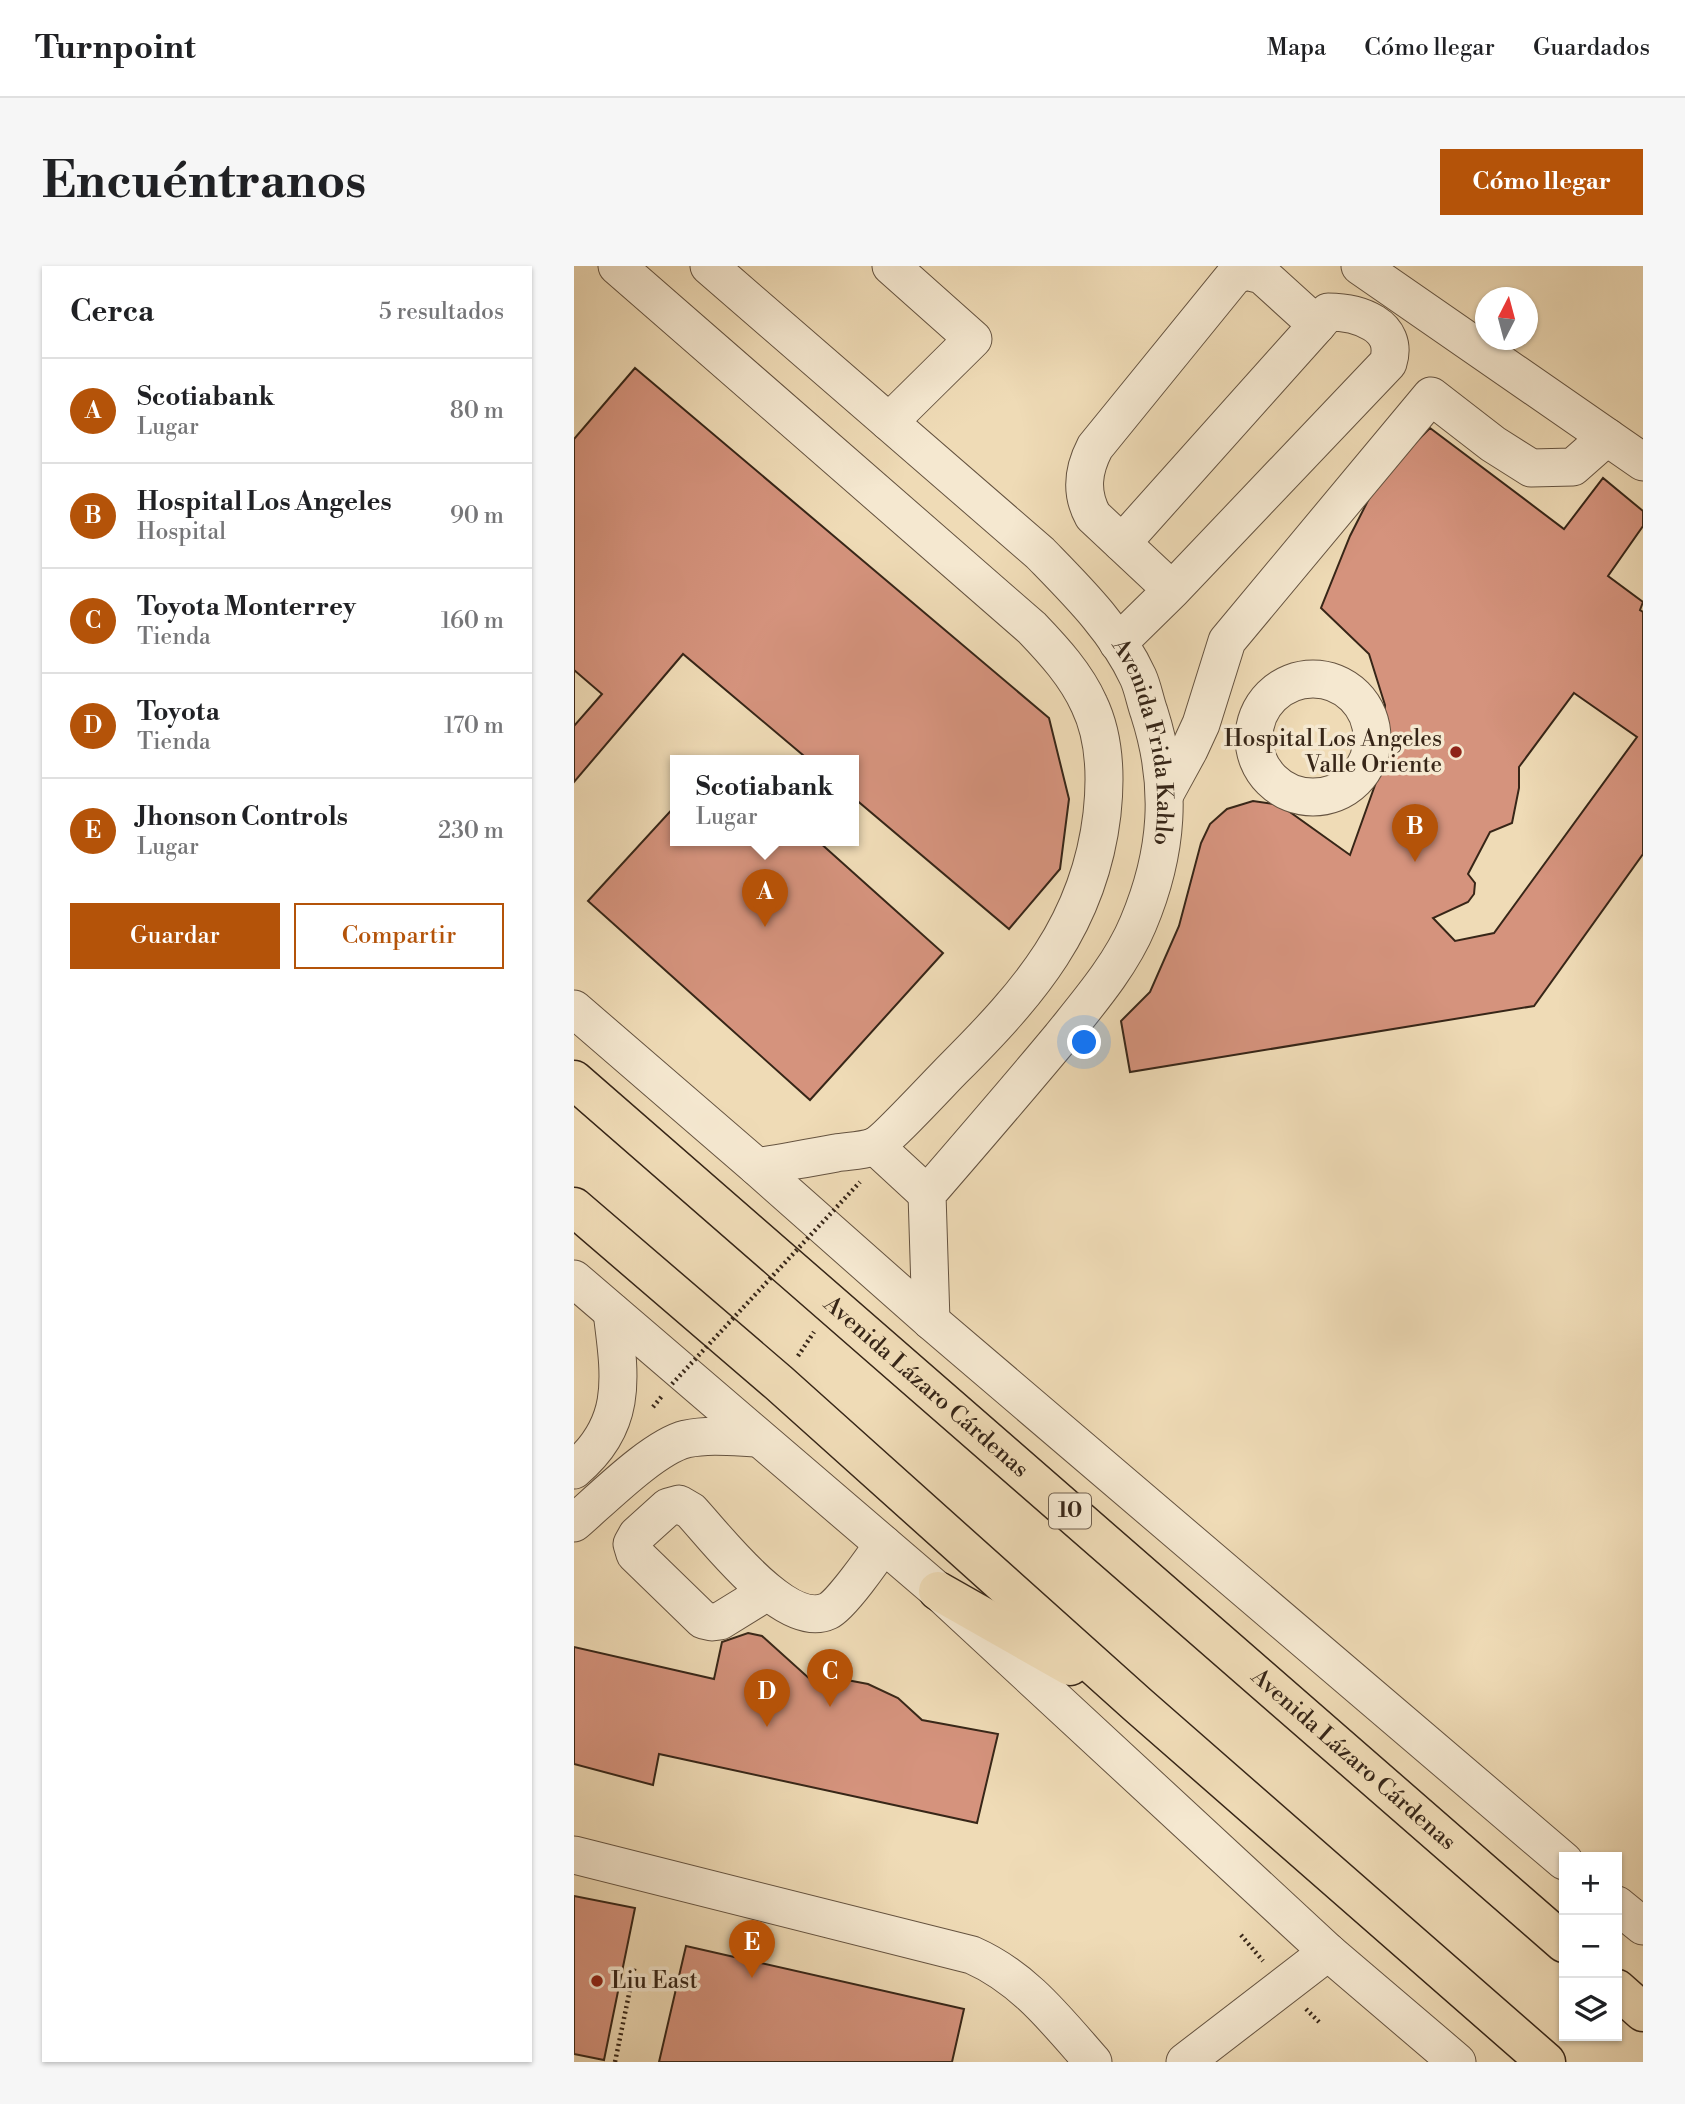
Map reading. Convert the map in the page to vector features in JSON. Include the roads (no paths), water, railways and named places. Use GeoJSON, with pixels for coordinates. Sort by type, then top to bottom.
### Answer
{"type":"FeatureCollection","features":[{"type":"Feature","properties":{"kind":"highway","name":"Avenida Lázaro Cárdenas"},"geometry":{"type":"LineString","coordinates":[[574,1080],[1559,1939]]}},
{"type":"Feature","properties":{"kind":"highway"},"geometry":{"type":"LineString","coordinates":[[574,1207],[779,1383],[1138,1705],[1546,2062]]}},
{"type":"Feature","properties":{"kind":"highway"},"geometry":{"type":"LineString","coordinates":[[938,1591],[1138,1705]]}},
{"type":"Feature","properties":{"kind":"highway"},"geometry":{"type":"LineString","coordinates":[[1622,1993],[1643,2012]]}},
{"type":"Feature","properties":{"kind":"street","name":"Avenida Frida Kahlo"},"geometry":{"type":"LineString","coordinates":[[617,266],[1032,628],[1077,681],[1090,706],[1101,743],[1105,791],[1100,833],[1092,870],[1072,921],[1043,968],[993,1029],[875,1146]]}},
{"type":"Feature","properties":{"kind":"street","name":"Avenida Frida Kahlo"},"geometry":{"type":"LineString","coordinates":[[709,266],[1040,553],[1080,593],[1118,643],[1138,677],[1159,743],[1166,792],[1164,835],[1155,877],[1138,925],[1111,971],[1044,1057],[927,1194]]}},
{"type":"Feature","properties":{"kind":"street"},"geometry":{"type":"LineString","coordinates":[[889,422],[973,339],[891,266]]}},
{"type":"Feature","properties":{"kind":"street"},"geometry":{"type":"LineString","coordinates":[[1360,266],[1643,462]]}},
{"type":"Feature","properties":{"kind":"street"},"geometry":{"type":"LineString","coordinates":[[1172,590],[1093,516],[1086,504],[1084,491],[1087,462],[1095,447],[1234,276],[1246,271],[1262,275],[1317,325]]}},
{"type":"Feature","properties":{"kind":"street"},"geometry":{"type":"LineString","coordinates":[[1118,643],[1388,363],[1391,351],[1389,338],[1379,326],[1344,312],[1328,312],[1122,543]]}},
{"type":"Feature","properties":{"kind":"street"},"geometry":{"type":"LineString","coordinates":[[1166,792],[1201,724],[1227,641],[1431,396],[1493,444],[1531,468],[1573,467],[1607,437]]}},
{"type":"Feature","properties":{"kind":"street"},"geometry":{"type":"LineString","coordinates":[[1201,724],[1252,741]]}},
{"type":"Feature","properties":{"kind":"street"},"geometry":{"type":"LineString","coordinates":[[574,1009],[931,1321],[1559,1857]]}},
{"type":"Feature","properties":{"kind":"street"},"geometry":{"type":"LineString","coordinates":[[757,1167],[875,1146],[927,1194],[931,1321]]}},
{"type":"Feature","properties":{"kind":"street"},"geometry":{"type":"LineString","coordinates":[[574,1279],[938,1591],[1328,1952],[1457,2062]]}},
{"type":"Feature","properties":{"kind":"street"},"geometry":{"type":"LineString","coordinates":[[574,1470],[601,1442],[610,1426],[616,1403],[620,1376],[612,1312]]}},
{"type":"Feature","properties":{"kind":"street"},"geometry":{"type":"LineString","coordinates":[[574,1523],[646,1462],[684,1440],[715,1437],[757,1438]]}},
{"type":"Feature","properties":{"kind":"street"},"geometry":{"type":"LineString","coordinates":[[767,1592],[796,1611],[814,1616],[831,1610],[883,1544]]}},
{"type":"Feature","properties":{"kind":"street"},"geometry":{"type":"LineString","coordinates":[[574,1855],[971,1955],[993,1964],[1013,1978],[1038,2000],[1093,2062]]}},
{"type":"Feature","properties":{"kind":"street"},"geometry":{"type":"LineString","coordinates":[[1622,1909],[1643,1926]]}},
{"type":"Feature","properties":{"kind":"street"},"geometry":{"type":"LineString","coordinates":[[1185,2062],[1328,1952]]}},
{"type":"Feature","properties":{"kind":"place","name":"Hospital Los Angeles Valle Oriente"},"geometry":{"type":"Point","coordinates":[1456,752]}},
{"type":"Feature","properties":{"kind":"place","name":"Hospital Los Angeles"},"geometry":{"type":"Point","coordinates":[1415,862]}},
{"type":"Feature","properties":{"kind":"place","name":"Scotiabank"},"geometry":{"type":"Point","coordinates":[765,927]}},
{"type":"Feature","properties":{"kind":"place","name":"Toyota Monterrey"},"geometry":{"type":"Point","coordinates":[830,1707]}},
{"type":"Feature","properties":{"kind":"place","name":"Toyota"},"geometry":{"type":"Point","coordinates":[767,1727]}},
{"type":"Feature","properties":{"kind":"place","name":"Jhonson Controls"},"geometry":{"type":"Point","coordinates":[752,1978]}},
{"type":"Feature","properties":{"kind":"place","name":"Liu East"},"geometry":{"type":"Point","coordinates":[597,1981]}}]}
